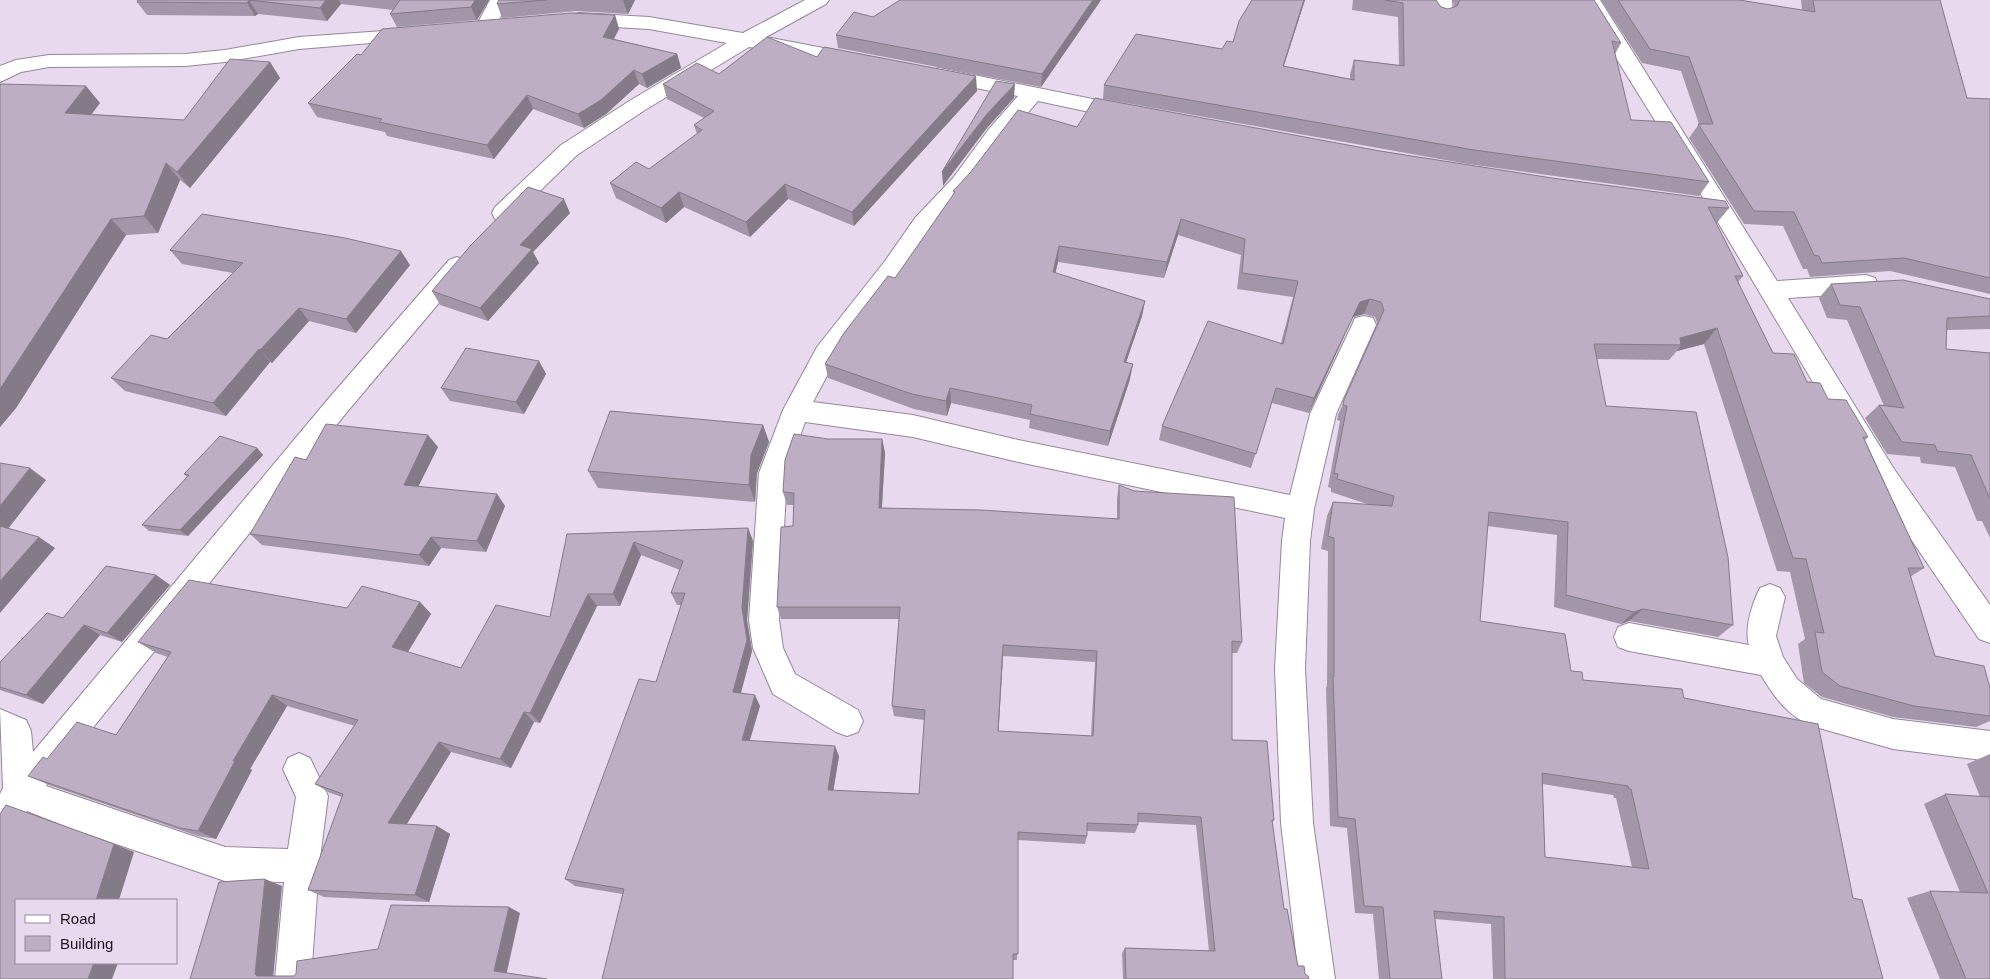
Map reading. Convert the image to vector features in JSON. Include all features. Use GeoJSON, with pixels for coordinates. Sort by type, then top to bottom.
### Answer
{"type":"FeatureCollection","features":[{"type":"Feature","properties":{"kind":"street"},"geometry":{"type":"LineString","coordinates":[[500,0],[475,29],[512,25]]}},
{"type":"Feature","properties":{"kind":"street"},"geometry":{"type":"LineString","coordinates":[[0,823],[20,792],[332,412],[497,219],[569,150],[638,104],[748,39],[819,0]]}},
{"type":"Feature","properties":{"kind":"street"},"geometry":{"type":"LineString","coordinates":[[1590,0],[1721,208],[1884,477],[1990,629]]}},
{"type":"Feature","properties":{"kind":"street"},"geometry":{"type":"LineString","coordinates":[[558,20],[576,19],[649,23],[876,63]]}},
{"type":"Feature","properties":{"kind":"street"},"geometry":{"type":"LineString","coordinates":[[0,75],[16,66],[49,61],[185,60],[225,56],[299,43],[429,33]]}},
{"type":"Feature","properties":{"kind":"street"},"geometry":{"type":"LineString","coordinates":[[925,72],[1152,118]]}},
{"type":"Feature","properties":{"kind":"street"},"geometry":{"type":"LineString","coordinates":[[847,721],[784,684],[768,648],[764,620],[773,473],[796,410],[826,354],[893,267],[923,224],[961,183],[997,134],[1033,93]]}},
{"type":"Feature","properties":{"kind":"street"},"geometry":{"type":"LineString","coordinates":[[1691,205],[1721,208]]}},
{"type":"Feature","properties":{"kind":"street"},"geometry":{"type":"LineString","coordinates":[[1770,290],[1890,282]]}},
{"type":"Feature","properties":{"kind":"street"},"geometry":{"type":"LineString","coordinates":[[1318,979],[1297,823],[1290,668],[1296,542],[1300,508],[1323,414],[1364,325]]}},
{"type":"Feature","properties":{"kind":"street"},"geometry":{"type":"LineString","coordinates":[[796,410],[913,426],[1014,450],[1300,508]]}},
{"type":"Feature","properties":{"kind":"street"},"geometry":{"type":"LineString","coordinates":[[1770,597],[1761,636],[1770,663],[1786,689],[1812,711],[1893,734],[1990,746]]}},
{"type":"Feature","properties":{"kind":"street"},"geometry":{"type":"LineString","coordinates":[[1629,637],[1770,663]]}},
{"type":"Feature","properties":{"kind":"street"},"geometry":{"type":"LineString","coordinates":[[0,724],[15,731],[20,792]]}},
{"type":"Feature","properties":{"kind":"street"},"geometry":{"type":"LineString","coordinates":[[293,979],[302,866],[312,796],[299,769]]}},
{"type":"Feature","properties":{"kind":"street"},"geometry":{"type":"LineString","coordinates":[[20,792],[76,814],[225,864],[302,866]]}},
{"type":"Feature","properties":{"kind":"building"},"geometry":{"type":"Polygon","coordinates":[[[138,0],[249,0],[247,3],[137,2],[138,0]]]}},
{"type":"Feature","properties":{"kind":"building"},"geometry":{"type":"Polygon","coordinates":[[[249,0],[326,0],[320,8],[249,0]]]}},
{"type":"Feature","properties":{"kind":"building"},"geometry":{"type":"Polygon","coordinates":[[[400,0],[475,0],[471,7],[390,14],[400,0]]]}},
{"type":"Feature","properties":{"kind":"building"},"geometry":{"type":"Polygon","coordinates":[[[499,0],[546,0],[497,4],[499,0]]]}},
{"type":"Feature","properties":{"kind":"building"},"geometry":{"type":"Polygon","coordinates":[[[900,0],[1093,0],[1042,74],[836,35],[854,12],[873,17],[900,0]]]}},
{"type":"Feature","properties":{"kind":"building"},"geometry":{"type":"Polygon","coordinates":[[[1252,0],[1304,0],[1283,66],[1354,80],[1354,60],[1404,66],[1403,3],[1385,0],[1436,0],[1441,7],[1448,9],[1457,6],[1460,0],[1594,0],[1621,43],[1612,41],[1631,120],[1671,122],[1709,182],[1474,150],[1104,85],[1136,34],[1222,49],[1227,41],[1233,42],[1239,21],[1252,0]]]}},
{"type":"Feature","properties":{"kind":"building"},"geometry":{"type":"Polygon","coordinates":[[[1618,0],[1739,0],[1815,12],[1813,0],[1940,0],[1967,98],[1990,99],[1990,278],[1904,258],[1822,263],[1819,256],[1814,255],[1794,212],[1754,211],[1698,124],[1713,124],[1689,57],[1650,49],[1618,0]]]}},
{"type":"Feature","properties":{"kind":"building"},"geometry":{"type":"Polygon","coordinates":[[[571,13],[615,15],[603,37],[677,54],[642,74],[634,70],[601,100],[578,114],[527,95],[487,145],[379,122],[382,119],[308,103],[357,54],[361,55],[382,29],[571,13]]]}},
{"type":"Feature","properties":{"kind":"building"},"geometry":{"type":"Polygon","coordinates":[[[767,37],[817,57],[824,47],[976,76],[852,212],[785,184],[746,222],[679,192],[661,208],[610,183],[636,162],[649,169],[702,130],[694,125],[714,111],[663,84],[697,63],[719,74],[767,37]]]}},
{"type":"Feature","properties":{"kind":"building"},"geometry":{"type":"Polygon","coordinates":[[[230,59],[270,62],[177,172],[166,163],[144,216],[111,219],[0,389],[0,84],[86,86],[65,113],[184,120],[230,59]]]}},
{"type":"Feature","properties":{"kind":"building"},"geometry":{"type":"Polygon","coordinates":[[[996,81],[1015,84],[987,114],[942,172],[996,81]]]}},
{"type":"Feature","properties":{"kind":"building"},"geometry":{"type":"Polygon","coordinates":[[[1095,98],[1380,151],[1552,178],[1725,201],[1729,208],[1708,207],[1743,276],[1735,276],[1773,353],[1794,354],[1807,382],[1820,383],[1828,399],[1846,400],[1868,437],[1863,437],[1924,568],[1908,568],[1935,656],[1984,666],[1990,688],[1990,716],[1914,706],[1840,686],[1822,672],[1815,632],[1824,633],[1806,559],[1793,558],[1717,328],[1680,338],[1681,345],[1594,344],[1606,406],[1696,412],[1728,557],[1733,625],[1643,609],[1634,612],[1566,595],[1568,522],[1489,512],[1480,621],[1565,634],[1571,671],[1582,672],[1583,680],[1682,689],[1684,698],[1818,724],[1853,898],[1862,900],[1883,979],[1505,979],[1504,917],[1434,911],[1442,979],[1390,979],[1383,907],[1364,906],[1355,819],[1338,817],[1333,677],[1334,538],[1328,536],[1333,502],[1392,506],[1394,496],[1337,479],[1338,474],[1334,473],[1347,406],[1343,405],[1344,400],[1384,310],[1381,302],[1370,299],[1360,302],[1314,398],[1276,388],[1256,454],[1162,426],[1208,321],[1283,344],[1298,281],[1242,273],[1245,239],[1181,219],[1167,262],[1059,246],[1053,272],[1145,301],[1124,362],[1133,364],[1110,431],[1030,414],[1032,405],[950,388],[946,401],[912,394],[825,364],[844,333],[888,276],[895,278],[955,192],[953,191],[970,173],[1018,110],[1077,127],[1095,98]],[[1542,773],[1545,857],[1649,869],[1631,789],[1628,786],[1542,773]]]}},
{"type":"Feature","properties":{"kind":"building"},"geometry":{"type":"Polygon","coordinates":[[[528,187],[564,199],[520,245],[532,249],[480,308],[432,291],[471,245],[528,187]]]}},
{"type":"Feature","properties":{"kind":"building"},"geometry":{"type":"Polygon","coordinates":[[[202,214],[345,238],[401,251],[346,319],[299,308],[259,349],[213,403],[111,378],[151,335],[167,339],[243,263],[170,250],[202,214]]]}},
{"type":"Feature","properties":{"kind":"building"},"geometry":{"type":"Polygon","coordinates":[[[1903,280],[1990,299],[1990,316],[1947,318],[1946,349],[1990,353],[1990,499],[1971,455],[1937,451],[1935,445],[1902,442],[1879,405],[1904,408],[1860,307],[1840,305],[1831,284],[1903,280]]]}},
{"type":"Feature","properties":{"kind":"building"},"geometry":{"type":"Polygon","coordinates":[[[466,348],[539,361],[516,402],[441,388],[466,348]]]}},
{"type":"Feature","properties":{"kind":"building"},"geometry":{"type":"Polygon","coordinates":[[[610,411],[763,425],[751,455],[749,485],[588,471],[610,411]]]}},
{"type":"Feature","properties":{"kind":"building"},"geometry":{"type":"Polygon","coordinates":[[[326,424],[428,435],[404,485],[497,494],[477,541],[431,537],[419,555],[250,534],[295,457],[306,460],[326,424]]]}},
{"type":"Feature","properties":{"kind":"building"},"geometry":{"type":"Polygon","coordinates":[[[794,434],[828,439],[882,439],[879,508],[981,510],[1119,519],[1119,485],[1134,491],[1234,497],[1242,642],[1232,641],[1232,740],[1267,741],[1274,820],[1272,820],[1284,909],[1287,909],[1298,966],[1304,966],[1305,974],[1309,979],[1126,979],[1125,948],[1215,951],[1201,817],[1138,813],[1138,825],[1087,823],[1087,836],[1018,832],[1018,954],[1013,954],[1013,979],[602,979],[624,889],[565,879],[639,679],[656,682],[685,593],[671,593],[683,561],[634,542],[613,594],[588,594],[530,713],[524,712],[500,759],[439,742],[388,823],[437,826],[415,895],[308,890],[343,794],[315,784],[358,720],[272,695],[233,761],[235,761],[198,831],[180,828],[28,776],[43,757],[47,759],[77,722],[116,735],[171,652],[138,642],[189,580],[347,608],[362,586],[420,602],[392,647],[461,668],[496,605],[550,617],[567,534],[748,528],[742,608],[747,640],[733,692],[755,695],[742,740],[835,746],[828,790],[919,794],[925,710],[892,706],[900,607],[777,607],[781,527],[793,526],[794,493],[783,492],[785,460],[794,434]],[[1003,645],[998,731],[1093,736],[1097,651],[1003,645]]]}},
{"type":"Feature","properties":{"kind":"building"},"geometry":{"type":"Polygon","coordinates":[[[220,436],[257,448],[180,530],[142,525],[189,475],[184,474],[220,436]]]}},
{"type":"Feature","properties":{"kind":"building"},"geometry":{"type":"Polygon","coordinates":[[[0,463],[30,468],[0,506],[0,463]]]}},
{"type":"Feature","properties":{"kind":"building"},"geometry":{"type":"Polygon","coordinates":[[[0,526],[39,537],[0,581],[0,526]]]}},
{"type":"Feature","properties":{"kind":"building"},"geometry":{"type":"Polygon","coordinates":[[[106,566],[156,575],[107,633],[84,625],[26,695],[0,687],[0,662],[47,613],[63,618],[106,566]]]}},
{"type":"Feature","properties":{"kind":"building"},"geometry":{"type":"Polygon","coordinates":[[[1945,794],[1990,797],[1990,979],[1966,979],[1930,891],[1988,893],[1945,794]]]}},
{"type":"Feature","properties":{"kind":"building"},"geometry":{"type":"Polygon","coordinates":[[[6,805],[114,844],[96,899],[15,899],[15,964],[94,964],[88,979],[0,979],[0,814],[6,805]]]}},
{"type":"Feature","properties":{"kind":"building"},"geometry":{"type":"Polygon","coordinates":[[[265,879],[255,974],[257,976],[294,976],[296,974],[297,961],[378,949],[391,905],[509,907],[494,971],[547,979],[190,979],[219,882],[265,879]]]}}]}
